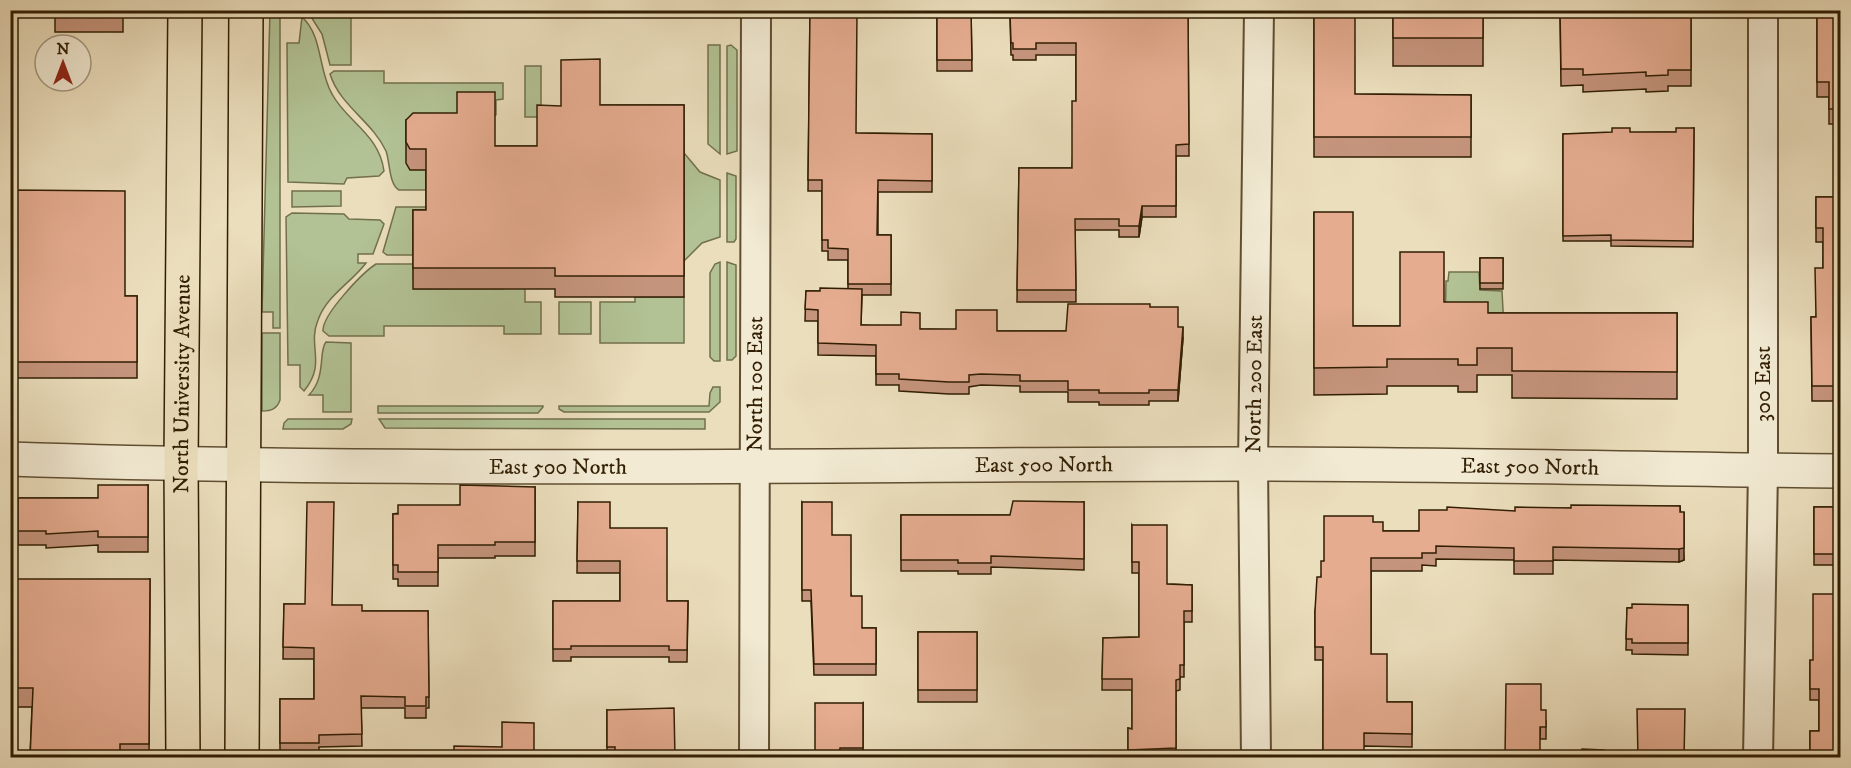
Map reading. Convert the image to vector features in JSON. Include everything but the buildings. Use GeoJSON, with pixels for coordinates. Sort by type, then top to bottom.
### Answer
{"type":"FeatureCollection","features":[{"type":"Feature","properties":{"kind":"highway","name":"North University Avenue"},"geometry":{"type":"LineString","coordinates":[[183,758],[181,464],[185,10]]}},
{"type":"Feature","properties":{"kind":"highway"},"geometry":{"type":"LineString","coordinates":[[242,758],[246,10]]}},
{"type":"Feature","properties":{"kind":"street","name":"North 100 East"},"geometry":{"type":"LineString","coordinates":[[754,758],[756,10]]}},
{"type":"Feature","properties":{"kind":"street","name":"North 200 East"},"geometry":{"type":"LineString","coordinates":[[1256,758],[1253,464],[1259,10]]}},
{"type":"Feature","properties":{"kind":"street","name":"300 East"},"geometry":{"type":"LineString","coordinates":[[1758,758],[1763,470],[1763,10]]}},
{"type":"Feature","properties":{"kind":"street","name":"East 500 North"},"geometry":{"type":"LineString","coordinates":[[10,459],[245,465],[754,467],[1253,464],[1840,471]]}},
{"type":"Feature","properties":{"kind":"green space"},"geometry":{"type":"Polygon","coordinates":[[[270,11],[280,11],[280,328],[273,328],[273,312],[262,312],[270,11]]]}},
{"type":"Feature","properties":{"kind":"green space"},"geometry":{"type":"Polygon","coordinates":[[[351,11],[351,65],[330,65],[322,34],[308,12],[351,11]]]}},
{"type":"Feature","properties":{"kind":"green space"},"geometry":{"type":"Polygon","coordinates":[[[302,17],[314,34],[324,75],[332,94],[376,147],[384,171],[379,176],[347,178],[344,184],[288,182],[287,43],[299,43],[302,17]]]}},
{"type":"Feature","properties":{"kind":"green space"},"geometry":{"type":"Polygon","coordinates":[[[708,45],[720,45],[720,154],[708,144],[708,45]]]}},
{"type":"Feature","properties":{"kind":"green space"},"geometry":{"type":"Polygon","coordinates":[[[731,45],[737,50],[737,151],[727,154],[727,46],[731,45]]]}},
{"type":"Feature","properties":{"kind":"green space"},"geometry":{"type":"Polygon","coordinates":[[[525,66],[541,66],[541,117],[525,117],[525,66]]]}},
{"type":"Feature","properties":{"kind":"green space"},"geometry":{"type":"Polygon","coordinates":[[[334,71],[384,71],[384,83],[503,83],[503,99],[496,100],[496,115],[426,170],[426,190],[399,190],[393,183],[386,151],[380,140],[341,95],[330,74],[334,71]]]}},
{"type":"Feature","properties":{"kind":"green space"},"geometry":{"type":"Polygon","coordinates":[[[684,153],[700,172],[720,180],[720,237],[702,243],[684,261],[684,153]]]}},
{"type":"Feature","properties":{"kind":"green space"},"geometry":{"type":"Polygon","coordinates":[[[727,173],[736,176],[736,239],[734,242],[727,242],[727,173]]]}},
{"type":"Feature","properties":{"kind":"green space"},"geometry":{"type":"Polygon","coordinates":[[[292,191],[341,191],[341,206],[292,207],[292,191]]]}},
{"type":"Feature","properties":{"kind":"green space"},"geometry":{"type":"Polygon","coordinates":[[[396,207],[426,207],[426,231],[413,232],[413,255],[387,255],[383,252],[396,207]]]}},
{"type":"Feature","properties":{"kind":"green space"},"geometry":{"type":"Polygon","coordinates":[[[292,213],[344,214],[349,219],[380,220],[384,224],[373,254],[358,254],[358,263],[366,263],[333,296],[322,311],[315,330],[314,372],[304,391],[300,387],[300,365],[288,365],[286,217],[292,213]]]}},
{"type":"Feature","properties":{"kind":"green space"},"geometry":{"type":"Polygon","coordinates":[[[525,257],[525,302],[541,302],[541,334],[504,334],[504,326],[384,326],[384,336],[329,336],[323,331],[324,324],[336,305],[376,264],[413,264],[414,289],[503,289],[525,257]]]}},
{"type":"Feature","properties":{"kind":"green space"},"geometry":{"type":"Polygon","coordinates":[[[720,262],[720,361],[714,361],[710,357],[710,273],[715,264],[720,262]]]}},
{"type":"Feature","properties":{"kind":"green space"},"geometry":{"type":"Polygon","coordinates":[[[727,262],[736,265],[736,356],[732,360],[727,360],[727,262]]]}},
{"type":"Feature","properties":{"kind":"green space"},"geometry":{"type":"Polygon","coordinates":[[[1449,272],[1479,272],[1480,290],[1502,291],[1504,328],[1445,334],[1446,281],[1448,281],[1449,272]]]}},
{"type":"Feature","properties":{"kind":"green space"},"geometry":{"type":"Polygon","coordinates":[[[635,297],[684,297],[684,343],[600,343],[600,302],[635,302],[635,297]]]}},
{"type":"Feature","properties":{"kind":"green space"},"geometry":{"type":"Polygon","coordinates":[[[559,302],[591,302],[591,334],[559,334],[559,302]]]}},
{"type":"Feature","properties":{"kind":"green space"},"geometry":{"type":"Polygon","coordinates":[[[262,333],[280,333],[280,400],[277,406],[268,411],[262,411],[262,333]]]}},
{"type":"Feature","properties":{"kind":"green space"},"geometry":{"type":"Polygon","coordinates":[[[326,342],[351,343],[351,412],[323,412],[323,395],[309,395],[318,380],[322,351],[326,342]]]}},
{"type":"Feature","properties":{"kind":"green space"},"geometry":{"type":"Polygon","coordinates":[[[713,387],[720,387],[720,402],[709,412],[564,412],[559,409],[559,406],[709,406],[713,387]]]}},
{"type":"Feature","properties":{"kind":"green space"},"geometry":{"type":"Polygon","coordinates":[[[378,406],[543,407],[538,413],[378,413],[378,406]]]}},
{"type":"Feature","properties":{"kind":"green space"},"geometry":{"type":"Polygon","coordinates":[[[288,419],[352,419],[351,424],[343,429],[283,429],[288,419]]]}},
{"type":"Feature","properties":{"kind":"green space"},"geometry":{"type":"Polygon","coordinates":[[[379,419],[705,419],[705,429],[385,428],[379,419]]]}}]}
